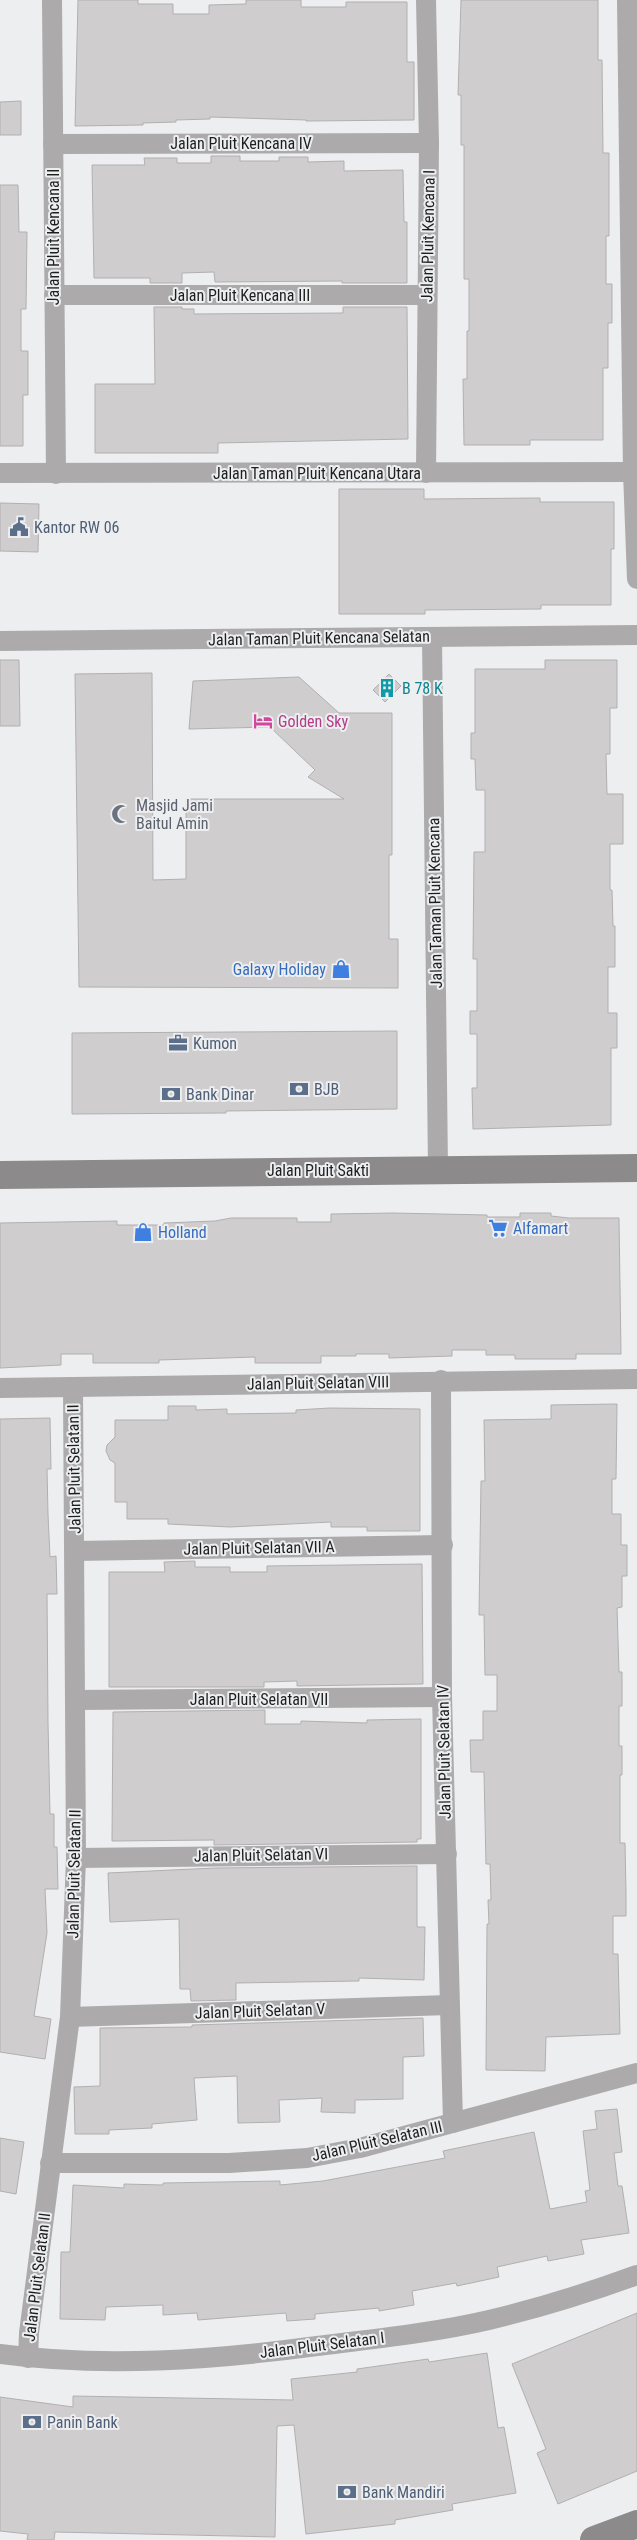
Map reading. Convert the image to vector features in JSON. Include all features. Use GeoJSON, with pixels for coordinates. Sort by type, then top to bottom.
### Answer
{"type":"FeatureCollection","features":[{"type":"Feature","properties":{"kind":"street","name":"Jalan Pluit Kencana II"},"geometry":{"type":"LineString","coordinates":[[52,0],[56,474]]}},
{"type":"Feature","properties":{"kind":"street","name":"Jalan Pluit Kencana I"},"geometry":{"type":"LineString","coordinates":[[426,0],[429,143],[426,472]]}},
{"type":"Feature","properties":{"kind":"street"},"geometry":{"type":"LineString","coordinates":[[627,0],[632,62],[635,440],[633,472],[637,579]]}},
{"type":"Feature","properties":{"kind":"street","name":"Jalan Pluit Kencana IV"},"geometry":{"type":"LineString","coordinates":[[53,144],[429,143]]}},
{"type":"Feature","properties":{"kind":"street","name":"Jalan Pluit Kencana III"},"geometry":{"type":"LineString","coordinates":[[54,295],[427,295]]}},
{"type":"Feature","properties":{"kind":"street","name":"Jalan Taman Pluit Kencana Utara"},"geometry":{"type":"LineString","coordinates":[[0,473],[633,472]]}},
{"type":"Feature","properties":{"kind":"street","name":"Jalan Taman Pluit Kencana Selatan"},"geometry":{"type":"LineString","coordinates":[[0,642],[637,635]]}},
{"type":"Feature","properties":{"kind":"street","name":"Jalan Taman Pluit Kencana"},"geometry":{"type":"LineString","coordinates":[[432,637],[438,1170]]}},
{"type":"Feature","properties":{"kind":"street","name":"Jalan Pluit Sakti"},"geometry":{"type":"LineString","coordinates":[[0,1175],[637,1168]]}},
{"type":"Feature","properties":{"kind":"street","name":"Jalan Pluit Selatan VIII"},"geometry":{"type":"LineString","coordinates":[[0,1388],[441,1380],[637,1379]]}},
{"type":"Feature","properties":{"kind":"street","name":"Jalan Pluit Selatan IV"},"geometry":{"type":"LineString","coordinates":[[441,1380],[442,1697],[453,2123]]}},
{"type":"Feature","properties":{"kind":"street","name":"Jalan Pluit Selatan II"},"geometry":{"type":"LineString","coordinates":[[28,2358],[50,2163],[70,2017],[76,1858],[73,1388]]}},
{"type":"Feature","properties":{"kind":"street","name":"Jalan Pluit Selatan VII A"},"geometry":{"type":"LineString","coordinates":[[75,1551],[443,1545]]}},
{"type":"Feature","properties":{"kind":"street","name":"Jalan Pluit Selatan VII"},"geometry":{"type":"LineString","coordinates":[[76,1700],[442,1697]]}},
{"type":"Feature","properties":{"kind":"street","name":"Jalan Pluit Selatan VI"},"geometry":{"type":"LineString","coordinates":[[76,1858],[447,1854]]}},
{"type":"Feature","properties":{"kind":"street","name":"Jalan Pluit Selatan V"},"geometry":{"type":"LineString","coordinates":[[70,2017],[449,2005]]}},
{"type":"Feature","properties":{"kind":"street","name":"Jalan Pluit Selatan III"},"geometry":{"type":"LineString","coordinates":[[50,2163],[229,2163],[307,2158],[360,2148],[637,2073]]}},
{"type":"Feature","properties":{"kind":"street","name":"Jalan Pluit Selatan I"},"geometry":{"type":"LineString","coordinates":[[0,2354],[28,2358],[149,2361],[261,2353],[381,2338],[487,2320],[577,2296],[637,2275]]}},
{"type":"Feature","properties":{"kind":"street"},"geometry":{"type":"LineString","coordinates":[[594,2540],[637,2524]]}},
{"type":"Feature","properties":{"kind":"building"},"geometry":{"type":"Polygon","coordinates":[[[78,0],[138,0],[138,4],[173,4],[173,14],[209,14],[209,5],[246,4],[246,0],[301,0],[301,7],[346,7],[346,2],[407,2],[407,62],[414,62],[414,120],[306,121],[210,117],[210,119],[143,123],[143,125],[75,126],[78,0]]]}},
{"type":"Feature","properties":{"kind":"building"},"geometry":{"type":"Polygon","coordinates":[[[461,0],[598,0],[598,60],[602,60],[603,153],[609,153],[609,236],[606,236],[606,284],[612,284],[612,323],[608,323],[608,368],[603,368],[603,440],[530,440],[530,445],[464,445],[463,379],[467,379],[469,279],[464,279],[464,145],[461,145],[461,95],[458,95],[461,0]]]}},
{"type":"Feature","properties":{"kind":"building"},"geometry":{"type":"Polygon","coordinates":[[[21,101],[21,135],[0,135],[0,102],[21,101]]]}},
{"type":"Feature","properties":{"kind":"building"},"geometry":{"type":"Polygon","coordinates":[[[211,156],[240,156],[240,161],[279,161],[279,157],[308,157],[308,162],[344,161],[344,171],[403,170],[404,222],[407,222],[407,283],[342,283],[342,281],[215,282],[214,272],[182,273],[182,283],[150,283],[150,278],[94,278],[92,165],[145,165],[144,158],[177,158],[177,163],[211,163],[211,156]]]}},
{"type":"Feature","properties":{"kind":"building"},"geometry":{"type":"Polygon","coordinates":[[[0,185],[18,185],[19,232],[27,232],[26,309],[21,309],[21,351],[28,351],[28,395],[23,395],[23,446],[0,446],[0,185]]]}},
{"type":"Feature","properties":{"kind":"building"},"geometry":{"type":"Polygon","coordinates":[[[154,307],[194,309],[194,314],[343,313],[343,307],[407,307],[408,439],[218,443],[218,453],[95,453],[95,384],[155,384],[154,307]]]}},
{"type":"Feature","properties":{"kind":"building"},"geometry":{"type":"Polygon","coordinates":[[[339,489],[424,489],[424,499],[540,498],[540,502],[614,502],[614,549],[611,549],[611,605],[541,605],[541,609],[425,610],[425,614],[339,614],[339,489]]]}},
{"type":"Feature","properties":{"kind":"building","name":"Kantor RW 06"},"geometry":{"type":"Polygon","coordinates":[[[0,503],[39,504],[38,552],[0,551],[0,503]]]}},
{"type":"Feature","properties":{"kind":"building"},"geometry":{"type":"Polygon","coordinates":[[[0,660],[19,660],[20,726],[0,726],[0,660]]]}},
{"type":"Feature","properties":{"kind":"building"},"geometry":{"type":"Polygon","coordinates":[[[545,660],[617,660],[617,708],[610,708],[610,754],[606,754],[607,794],[623,794],[623,844],[610,844],[610,890],[612,890],[613,926],[615,926],[615,967],[608,967],[608,1013],[617,1013],[617,1048],[611,1048],[611,1125],[473,1129],[472,1088],[477,1088],[477,1034],[470,1034],[470,1011],[477,1011],[477,959],[473,959],[474,852],[485,852],[485,790],[476,790],[475,759],[471,759],[471,733],[475,733],[475,669],[545,669],[545,660]]]}},
{"type":"Feature","properties":{"kind":"building"},"geometry":{"type":"Polygon","coordinates":[[[152,673],[153,880],[186,879],[186,799],[344,799],[308,777],[315,770],[270,727],[189,729],[193,681],[299,677],[339,713],[392,713],[392,855],[389,855],[389,939],[398,939],[398,988],[79,987],[75,674],[152,673]]]}},
{"type":"Feature","properties":{"kind":"building","name":"B 78 K"},"geometry":{"type":"Polygon","coordinates":[[[389,674],[401,686],[385,702],[373,690],[389,674]]]}},
{"type":"Feature","properties":{"kind":"building"},"geometry":{"type":"Polygon","coordinates":[[[397,1031],[397,1109],[72,1114],[72,1033],[397,1031]]]}},
{"type":"Feature","properties":{"kind":"building"},"geometry":{"type":"Polygon","coordinates":[[[393,1213],[520,1217],[520,1213],[551,1213],[551,1216],[569,1218],[619,1218],[621,1354],[576,1354],[576,1359],[515,1359],[515,1355],[486,1355],[486,1350],[452,1350],[452,1356],[389,1358],[389,1354],[356,1354],[356,1356],[321,1356],[321,1363],[255,1363],[255,1357],[159,1360],[159,1363],[93,1363],[93,1354],[61,1354],[61,1365],[0,1368],[0,1223],[117,1221],[117,1225],[164,1225],[164,1223],[215,1221],[231,1218],[297,1218],[297,1222],[331,1222],[331,1214],[393,1213]]]}},
{"type":"Feature","properties":{"kind":"building"},"geometry":{"type":"Polygon","coordinates":[[[617,1404],[616,1479],[612,1479],[612,1514],[621,1514],[621,1545],[627,1545],[627,1576],[622,1576],[622,1607],[617,1608],[619,1672],[622,1672],[622,1706],[619,1706],[619,1746],[622,1746],[620,1843],[625,1843],[626,1893],[626,1916],[613,1916],[613,1954],[618,1954],[620,2034],[546,2037],[545,2071],[486,2070],[487,1924],[489,1924],[488,1900],[491,1900],[490,1864],[486,1864],[484,1772],[471,1772],[470,1740],[483,1740],[483,1711],[497,1711],[497,1675],[485,1675],[484,1615],[479,1615],[481,1481],[485,1481],[484,1420],[551,1419],[551,1405],[617,1404]]]}},
{"type":"Feature","properties":{"kind":"building"},"geometry":{"type":"Polygon","coordinates":[[[168,1406],[196,1406],[196,1410],[227,1409],[227,1414],[296,1413],[296,1410],[330,1408],[420,1409],[420,1531],[367,1531],[367,1527],[331,1527],[331,1522],[230,1527],[168,1524],[168,1519],[127,1519],[127,1502],[115,1502],[115,1463],[110,1460],[106,1451],[107,1445],[115,1437],[115,1420],[168,1420],[168,1406]]]}},
{"type":"Feature","properties":{"kind":"building"},"geometry":{"type":"Polygon","coordinates":[[[50,1418],[51,1469],[47,1469],[48,1514],[50,1557],[56,1556],[57,1594],[47,1594],[48,1722],[50,1814],[54,1814],[54,1847],[57,1847],[58,1889],[45,1889],[47,1933],[34,2016],[51,2019],[45,2059],[0,2052],[0,1419],[50,1418]]]}},
{"type":"Feature","properties":{"kind":"building"},"geometry":{"type":"Polygon","coordinates":[[[195,1561],[195,1567],[230,1567],[230,1572],[267,1572],[267,1566],[422,1564],[423,1684],[297,1686],[297,1681],[264,1682],[264,1687],[109,1687],[109,1572],[165,1572],[164,1562],[195,1561]]]}},
{"type":"Feature","properties":{"kind":"building"},"geometry":{"type":"Polygon","coordinates":[[[265,1710],[265,1724],[301,1724],[301,1721],[367,1723],[367,1720],[421,1719],[421,1839],[417,1839],[417,1842],[214,1845],[214,1840],[112,1841],[113,1712],[265,1710]]]}},
{"type":"Feature","properties":{"kind":"building"},"geometry":{"type":"Polygon","coordinates":[[[417,1866],[417,1927],[425,1927],[424,1980],[359,1978],[359,1981],[236,1983],[236,2000],[191,2001],[190,1989],[180,1989],[179,1919],[110,1922],[108,1873],[215,1868],[417,1866]]]}},
{"type":"Feature","properties":{"kind":"building"},"geometry":{"type":"Polygon","coordinates":[[[423,2018],[424,2056],[403,2057],[403,2099],[355,2100],[355,2113],[321,2112],[322,2098],[279,2100],[280,2122],[238,2123],[237,2076],[194,2078],[197,2120],[152,2124],[152,2128],[109,2130],[109,2134],[75,2134],[74,2087],[100,2086],[100,2028],[192,2027],[192,2025],[423,2018]]]}},
{"type":"Feature","properties":{"kind":"building"},"geometry":{"type":"Polygon","coordinates":[[[617,2109],[622,2152],[614,2153],[618,2186],[622,2186],[629,2233],[581,2240],[584,2254],[548,2261],[547,2256],[497,2267],[499,2277],[457,2286],[456,2283],[412,2291],[414,2305],[379,2311],[379,2308],[315,2314],[315,2319],[287,2321],[286,2313],[198,2320],[197,2313],[163,2315],[163,2305],[106,2307],[105,2320],[60,2319],[61,2252],[70,2252],[73,2185],[124,2188],[124,2184],[163,2185],[163,2183],[280,2181],[280,2185],[323,2181],[445,2158],[443,2151],[534,2132],[550,2209],[587,2202],[585,2191],[590,2190],[583,2131],[597,2129],[595,2111],[617,2109]]]}},
{"type":"Feature","properties":{"kind":"building"},"geometry":{"type":"Polygon","coordinates":[[[0,2138],[24,2142],[16,2194],[0,2191],[0,2138]]]}},
{"type":"Feature","properties":{"kind":"building"},"geometry":{"type":"Polygon","coordinates":[[[637,2313],[637,2471],[558,2504],[537,2453],[546,2449],[512,2364],[637,2313]]]}},
{"type":"Feature","properties":{"kind":"building"},"geometry":{"type":"Polygon","coordinates":[[[487,2353],[498,2428],[504,2427],[516,2493],[452,2504],[453,2510],[395,2520],[395,2524],[306,2534],[294,2425],[277,2426],[275,2537],[55,2532],[54,2540],[27,2540],[28,2534],[0,2531],[0,2397],[73,2407],[73,2396],[293,2400],[291,2379],[357,2372],[357,2369],[428,2359],[429,2362],[487,2353]]]}},
{"type":"Feature","properties":{"kind":"place","name":"Kantor RW 06"},"geometry":{"type":"Point","coordinates":[19,527]}},
{"type":"Feature","properties":{"kind":"place","name":"B 78 K"},"geometry":{"type":"Point","coordinates":[387,688]}},
{"type":"Feature","properties":{"kind":"place","name":"Golden Sky"},"geometry":{"type":"Point","coordinates":[263,721]}},
{"type":"Feature","properties":{"kind":"place","name":"Masjid Jami Baitul Amin"},"geometry":{"type":"Point","coordinates":[121,814]}},
{"type":"Feature","properties":{"kind":"place","name":"Galaxy Holiday"},"geometry":{"type":"Point","coordinates":[341,969]}},
{"type":"Feature","properties":{"kind":"place","name":"Kumon"},"geometry":{"type":"Point","coordinates":[178,1043]}},
{"type":"Feature","properties":{"kind":"place","name":"BJB"},"geometry":{"type":"Point","coordinates":[299,1089]}},
{"type":"Feature","properties":{"kind":"place","name":"Bank Dinar"},"geometry":{"type":"Point","coordinates":[171,1094]}},
{"type":"Feature","properties":{"kind":"place","name":"Alfamart"},"geometry":{"type":"Point","coordinates":[498,1228]}},
{"type":"Feature","properties":{"kind":"place","name":"Holland"},"geometry":{"type":"Point","coordinates":[143,1232]}},
{"type":"Feature","properties":{"kind":"place","name":"Panin Bank"},"geometry":{"type":"Point","coordinates":[32,2422]}},
{"type":"Feature","properties":{"kind":"place","name":"Bank Mandiri"},"geometry":{"type":"Point","coordinates":[347,2492]}}]}
